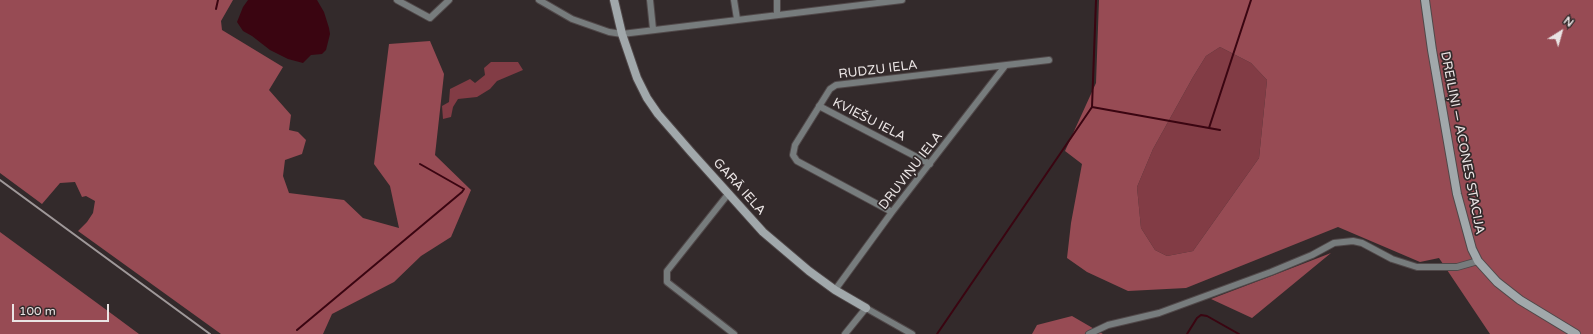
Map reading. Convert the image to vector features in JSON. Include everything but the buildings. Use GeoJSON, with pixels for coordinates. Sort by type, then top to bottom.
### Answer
{"type":"FeatureCollection","features":[{"type":"Feature","properties":{"kind":"street"},"geometry":{"type":"LineString","coordinates":[[397,0],[430,18],[449,0]]}},
{"type":"Feature","properties":{"kind":"street","name":"GARĀ IELA"},"geometry":{"type":"LineString","coordinates":[[614,0],[622,34],[647,98],[690,152],[763,232],[786,254],[835,290],[912,334]]}},
{"type":"Feature","properties":{"kind":"street"},"geometry":{"type":"LineString","coordinates":[[650,0],[653,29]]}},
{"type":"Feature","properties":{"kind":"street"},"geometry":{"type":"LineString","coordinates":[[734,0],[737,20]]}},
{"type":"Feature","properties":{"kind":"street"},"geometry":{"type":"LineString","coordinates":[[777,0],[777,15]]}},
{"type":"Feature","properties":{"kind":"street"},"geometry":{"type":"LineString","coordinates":[[541,1],[572,20],[609,32],[622,34],[653,29],[902,0]]}},
{"type":"Feature","properties":{"kind":"street","name":"DREILIŅI — ACONES STACIJA"},"geometry":{"type":"LineString","coordinates":[[1425,0],[1432,50],[1458,194],[1467,235],[1478,261],[1497,282],[1520,300],[1576,334]]}},
{"type":"Feature","properties":{"kind":"street","name":"RUDZU IELA"},"geometry":{"type":"LineString","coordinates":[[892,212],[797,161],[793,155],[795,146],[830,89],[836,85],[1049,60]]}},
{"type":"Feature","properties":{"kind":"street","name":"DRUVIŅU IELA"},"geometry":{"type":"LineString","coordinates":[[835,290],[892,212],[1005,66]]}},
{"type":"Feature","properties":{"kind":"street","name":"KVIEŠU IELA"},"geometry":{"type":"LineString","coordinates":[[819,106],[930,164]]}},
{"type":"Feature","properties":{"kind":"street"},"geometry":{"type":"LineString","coordinates":[[729,193],[667,272],[667,282],[734,334]]}},
{"type":"Feature","properties":{"kind":"street"},"geometry":{"type":"LineString","coordinates":[[1089,334],[1108,325],[1159,313],[1271,272],[1312,256],[1334,243],[1353,241],[1362,243],[1392,258],[1417,266],[1457,267],[1478,261]]}},
{"type":"Feature","properties":{"kind":"street"},"geometry":{"type":"LineString","coordinates":[[845,334],[866,308]]}},
{"type":"Feature","properties":{"kind":"shaded area"},"geometry":{"type":"Polygon","coordinates":[[[0,0],[233,0],[221,21],[222,30],[283,67],[269,90],[291,115],[289,130],[298,132],[306,140],[302,154],[285,160],[283,176],[289,193],[344,200],[363,218],[399,228],[390,186],[374,164],[389,44],[430,41],[444,74],[435,155],[471,190],[451,237],[421,256],[394,282],[332,314],[323,334],[221,334],[78,231],[93,213],[95,201],[86,196],[82,197],[75,182],[60,183],[42,204],[0,173],[0,0]]]}},
{"type":"Feature","properties":{"kind":"shaded area"},"geometry":{"type":"Polygon","coordinates":[[[248,0],[317,0],[324,12],[329,28],[330,34],[326,50],[322,54],[311,55],[303,63],[288,59],[270,50],[243,31],[237,22],[243,7],[248,0]]]}},
{"type":"Feature","properties":{"kind":"shaded area"},"geometry":{"type":"Polygon","coordinates":[[[1099,0],[1593,0],[1593,334],[1490,334],[1439,258],[1420,262],[1338,227],[1186,288],[1128,291],[1087,272],[1067,258],[1071,223],[1082,164],[1065,151],[1096,83],[1099,0]],[[1220,47],[1206,56],[1153,149],[1137,187],[1141,228],[1155,250],[1167,256],[1193,251],[1259,158],[1267,80],[1251,63],[1220,47]]]}},
{"type":"Feature","properties":{"kind":"shaded area"},"geometry":{"type":"Polygon","coordinates":[[[1220,47],[1251,63],[1267,80],[1259,158],[1193,251],[1167,256],[1155,250],[1141,228],[1137,187],[1153,149],[1193,77],[1206,56],[1220,47]]]}},
{"type":"Feature","properties":{"kind":"shaded area"},"geometry":{"type":"Polygon","coordinates":[[[491,62],[518,62],[523,70],[497,81],[490,89],[477,97],[458,99],[453,107],[451,117],[443,119],[442,106],[449,102],[450,89],[470,79],[475,83],[485,75],[484,68],[491,62]]]}},
{"type":"Feature","properties":{"kind":"shaded area"},"geometry":{"type":"Polygon","coordinates":[[[0,232],[112,314],[139,334],[0,334],[0,232]]]}},
{"type":"Feature","properties":{"kind":"shaded area"},"geometry":{"type":"Polygon","coordinates":[[[1331,253],[1252,318],[1211,299],[1274,275],[1331,253]]]}},
{"type":"Feature","properties":{"kind":"shaded area"},"geometry":{"type":"Polygon","coordinates":[[[1072,316],[1103,334],[1032,334],[1037,325],[1072,316]]]}},
{"type":"Feature","properties":{"kind":"waterway"},"geometry":{"type":"LineString","coordinates":[[216,9],[218,0]]}},
{"type":"Feature","properties":{"kind":"waterway"},"geometry":{"type":"LineString","coordinates":[[937,334],[1092,107],[1096,0]]}},
{"type":"Feature","properties":{"kind":"waterway"},"geometry":{"type":"LineString","coordinates":[[1209,128],[1251,0]]}},
{"type":"Feature","properties":{"kind":"waterway"},"geometry":{"type":"LineString","coordinates":[[1092,107],[1220,130]]}},
{"type":"Feature","properties":{"kind":"waterway"},"geometry":{"type":"LineString","coordinates":[[297,330],[464,189],[420,164]]}},
{"type":"Feature","properties":{"kind":"waterway"},"geometry":{"type":"LineString","coordinates":[[1187,334],[1197,318],[1201,315],[1207,316],[1239,334]]}},
{"type":"Feature","properties":{"kind":"railway"},"geometry":{"type":"LineString","coordinates":[[0,180],[210,334]]}}]}
